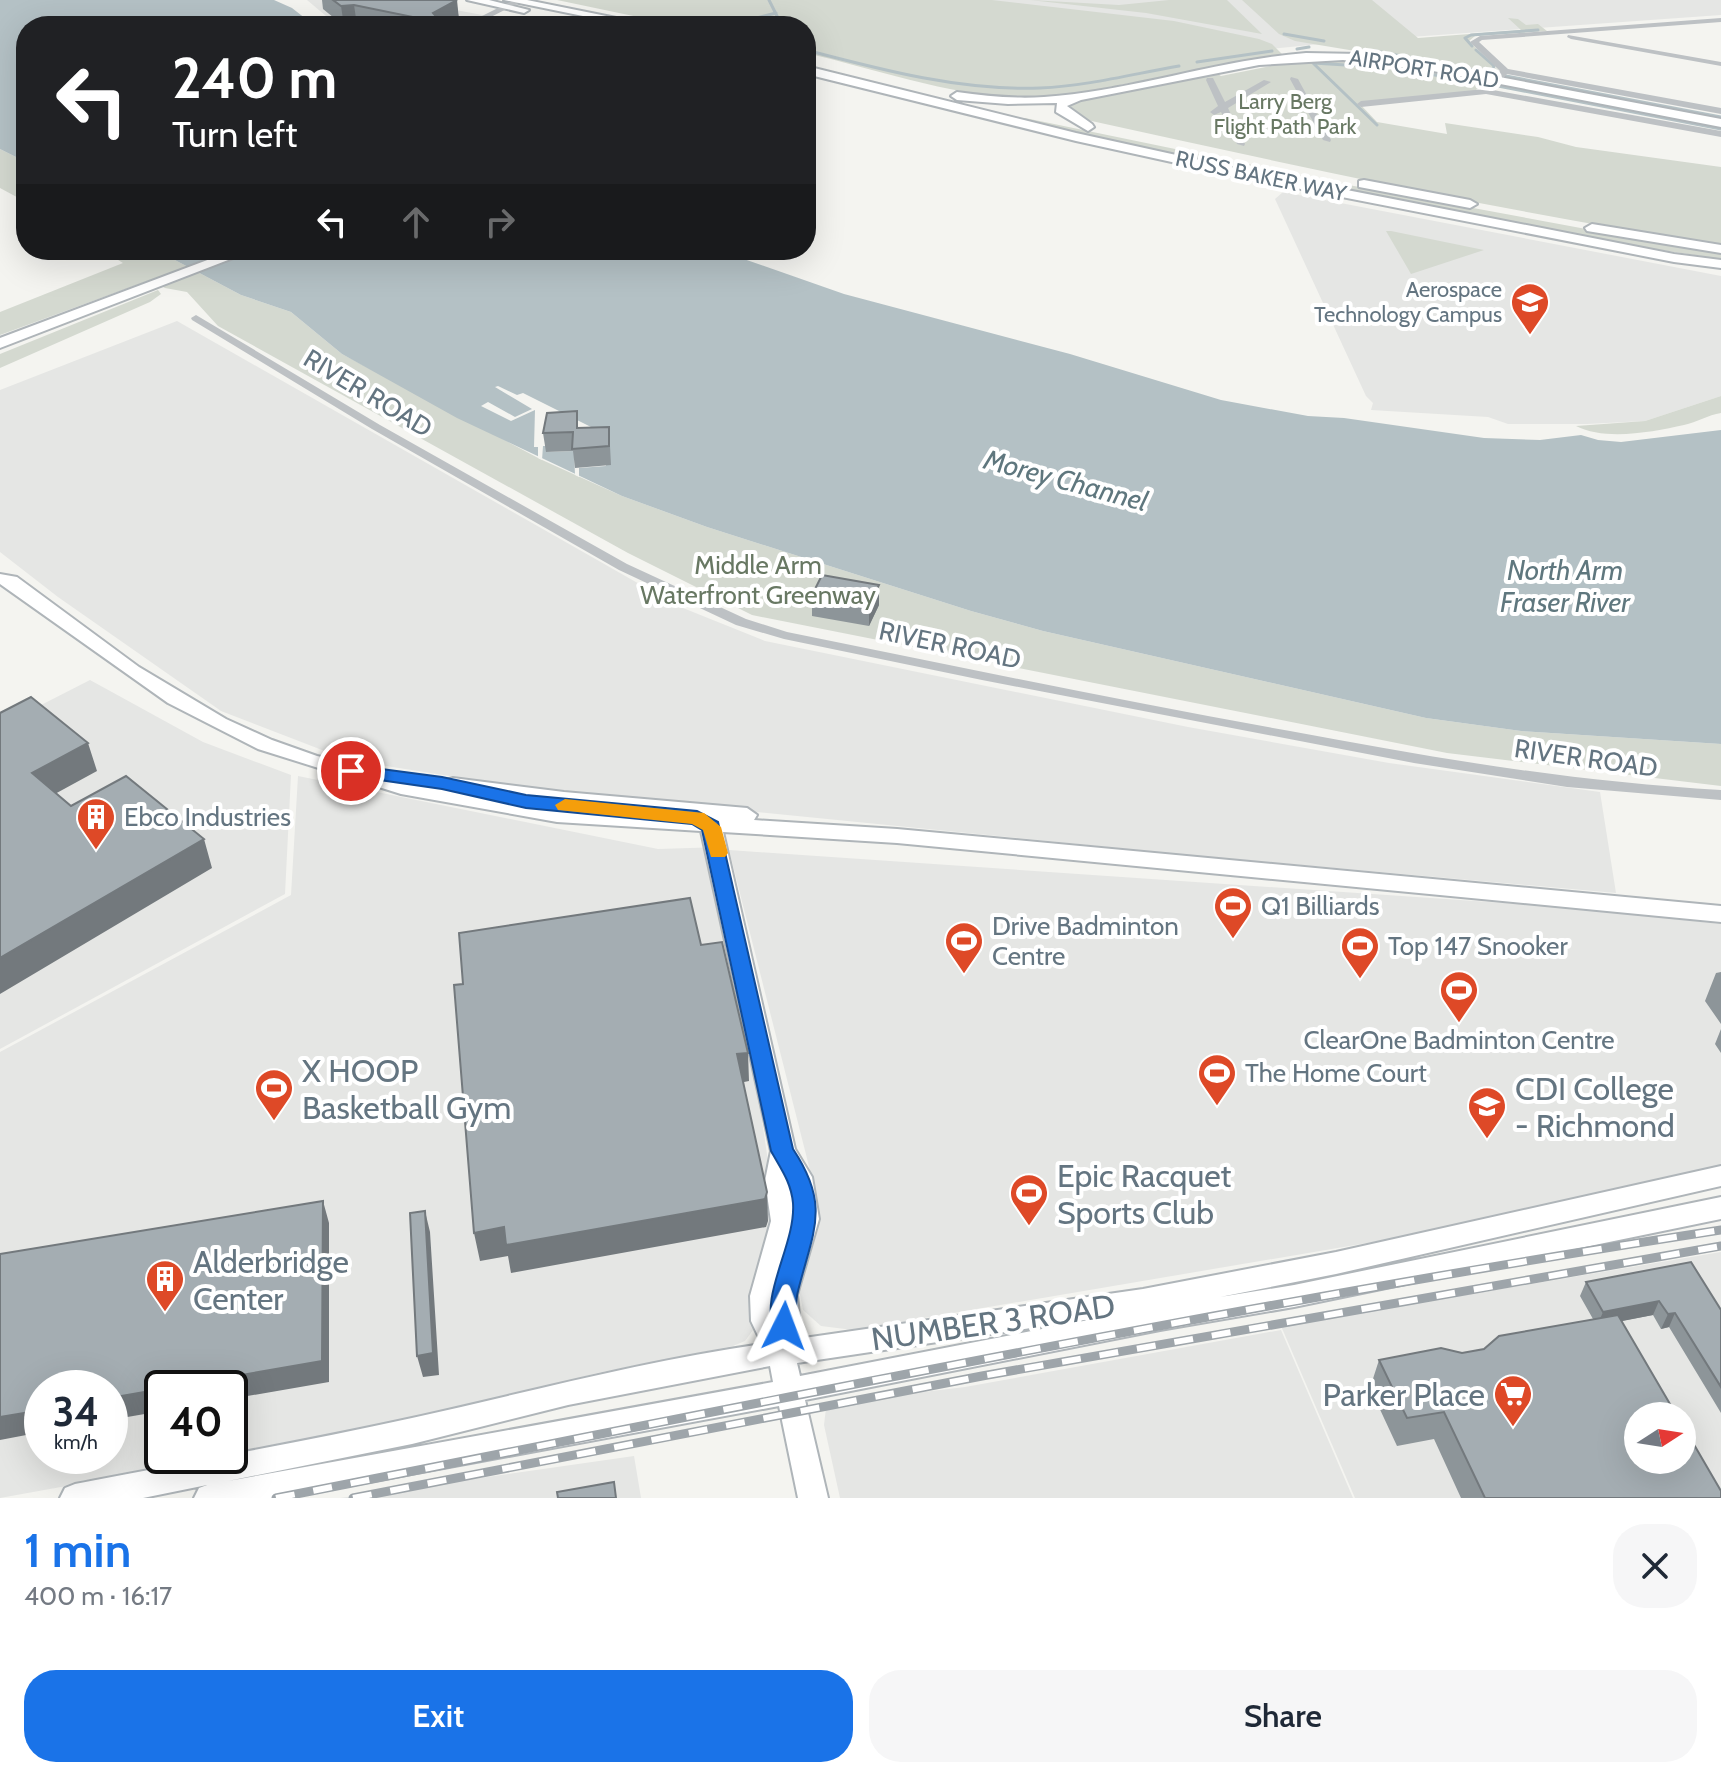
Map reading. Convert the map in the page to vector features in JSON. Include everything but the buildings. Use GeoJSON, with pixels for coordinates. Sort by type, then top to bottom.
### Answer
{"type":"FeatureCollection","features":[{"type":"Feature","properties":{"kind":"main road"},"geometry":{"type":"LineString","coordinates":[[472,0],[554,4],[606,16]]}},
{"type":"Feature","properties":{"kind":"main road"},"geometry":{"type":"LineString","coordinates":[[511,2],[553,16]]}},
{"type":"Feature","properties":{"kind":"main road"},"geometry":{"type":"LineString","coordinates":[[489,15],[534,12]]}},
{"type":"Feature","properties":{"kind":"main road","name":"AIRPORT ROAD"},"geometry":{"type":"LineString","coordinates":[[957,96],[1026,102],[1080,97],[1247,63],[1305,57],[1385,59],[1501,75],[1721,123]]}},
{"type":"Feature","properties":{"kind":"main road","name":"RUSS BAKER WAY"},"geometry":{"type":"LineString","coordinates":[[816,69],[1573,225],[1721,249]]}},
{"type":"Feature","properties":{"kind":"main road","name":"RUSS BAKER WAY"},"geometry":{"type":"LineString","coordinates":[[816,70],[1076,137],[1267,179],[1674,258],[1721,264]]}},
{"type":"Feature","properties":{"kind":"main road"},"geometry":{"type":"LineString","coordinates":[[1080,97],[1062,104],[1060,109],[1088,127]]}},
{"type":"Feature","properties":{"kind":"main road"},"geometry":{"type":"LineString","coordinates":[[0,346],[221,260]]}},
{"type":"Feature","properties":{"kind":"main road"},"geometry":{"type":"LineString","coordinates":[[0,564],[10,571],[6,580],[176,701],[261,742],[401,787],[522,810],[711,827],[897,836],[1721,914]]}},
{"type":"Feature","properties":{"kind":"main road"},"geometry":{"type":"LineString","coordinates":[[351,771],[564,799],[857,826],[897,836]]}},
{"type":"Feature","properties":{"kind":"main road"},"geometry":{"type":"LineString","coordinates":[[442,783],[526,802],[697,818],[711,827],[783,1151],[778,1181],[784,1221],[763,1296],[766,1328],[781,1353],[813,1498]]}},
{"type":"Feature","properties":{"kind":"main road","name":"NUMBER 3 ROAD"},"geometry":{"type":"LineString","coordinates":[[75,1498],[412,1431],[663,1373],[1160,1297],[1428,1244],[1721,1176]]}},
{"type":"Feature","properties":{"kind":"main road","name":"NUMBER 3 ROAD"},"geometry":{"type":"LineString","coordinates":[[209,1498],[281,1492],[1160,1318],[1307,1293],[1721,1208]]}},
{"type":"Feature","properties":{"kind":"street"},"geometry":{"type":"LineString","coordinates":[[489,15],[511,2]]}},
{"type":"Feature","properties":{"kind":"street"},"geometry":{"type":"LineString","coordinates":[[1721,20],[1474,42],[1501,75],[1721,111]]}},
{"type":"Feature","properties":{"kind":"street"},"geometry":{"type":"LineString","coordinates":[[1551,33],[1721,64]]}},
{"type":"Feature","properties":{"kind":"street"},"geometry":{"type":"LineString","coordinates":[[1486,91],[1501,75]]}},
{"type":"Feature","properties":{"kind":"street"},"geometry":{"type":"LineString","coordinates":[[1294,79],[1327,140]]}},
{"type":"Feature","properties":{"kind":"street"},"geometry":{"type":"LineString","coordinates":[[1210,80],[1219,109],[1241,144]]}},
{"type":"Feature","properties":{"kind":"street"},"geometry":{"type":"LineString","coordinates":[[1219,109],[1267,82]]}},
{"type":"Feature","properties":{"kind":"street"},"geometry":{"type":"LineString","coordinates":[[1361,104],[1486,91],[1721,134]]}},
{"type":"Feature","properties":{"kind":"street","name":"RIVER ROAD"},"geometry":{"type":"LineString","coordinates":[[196,318],[376,427],[623,567],[741,622],[784,635],[1062,692],[1428,761],[1666,793],[1721,795]]}},
{"type":"Feature","properties":{"kind":"shaded area"},"geometry":{"type":"Polygon","coordinates":[[[307,0],[403,0],[487,16],[326,16],[307,0]]]}},
{"type":"Feature","properties":{"kind":"shaded area"},"geometry":{"type":"Polygon","coordinates":[[[571,0],[1721,0],[1721,15],[1340,42],[1163,60],[816,25],[816,16],[729,16],[571,0]]]}},
{"type":"Feature","properties":{"kind":"shaded area","name":"Aerospace Technology Campus"},"geometry":{"type":"Polygon","coordinates":[[[1283,192],[1721,276],[1721,396],[1645,421],[1587,424],[1508,424],[1488,417],[1371,410],[1373,403],[1366,396],[1275,199],[1283,192]]]}},
{"type":"Feature","properties":{"kind":"shaded area"},"geometry":{"type":"Polygon","coordinates":[[[177,321],[678,606],[765,641],[1188,727],[1389,763],[1600,792],[1616,893],[1177,854],[538,790],[348,760],[221,711],[58,597],[0,552],[0,390],[177,321]]]}},
{"type":"Feature","properties":{"kind":"shaded area"},"geometry":{"type":"Polygon","coordinates":[[[90,680],[203,742],[291,775],[285,894],[0,1049],[0,726],[90,680]]]}},
{"type":"Feature","properties":{"kind":"shaded area"},"geometry":{"type":"Polygon","coordinates":[[[298,776],[658,849],[722,847],[776,1216],[753,1330],[745,1341],[733,1346],[597,1373],[404,1425],[248,1453],[248,1370],[144,1370],[144,1472],[0,1498],[0,1052],[291,895],[298,776]]]}},
{"type":"Feature","properties":{"kind":"shaded area"},"geometry":{"type":"Polygon","coordinates":[[[729,850],[1562,907],[1721,924],[1721,1165],[1414,1235],[853,1330],[821,1326],[803,1310],[799,1290],[818,1222],[817,1198],[729,850]]]}},
{"type":"Feature","properties":{"kind":"shaded area"},"geometry":{"type":"Polygon","coordinates":[[[1721,1252],[1721,1498],[1355,1498],[1281,1326],[1721,1252]]]}},
{"type":"Feature","properties":{"kind":"shaded area"},"geometry":{"type":"Polygon","coordinates":[[[1281,1330],[1353,1498],[840,1498],[824,1425],[826,1408],[832,1403],[965,1387],[1281,1330]]]}},
{"type":"Feature","properties":{"kind":"shaded area"},"geometry":{"type":"Polygon","coordinates":[[[634,1456],[641,1498],[340,1498],[634,1456]]]}},
{"type":"Feature","properties":{"kind":"green space"},"geometry":{"type":"Polygon","coordinates":[[[557,0],[992,0],[1174,21],[1259,39],[1272,44],[1282,54],[1058,97],[1028,98],[965,92],[816,56],[816,16],[633,16],[557,0]]]}},
{"type":"Feature","properties":{"kind":"green space"},"geometry":{"type":"Polygon","coordinates":[[[1030,0],[1119,5],[1169,0],[1227,0],[1262,34],[1146,13],[1030,0]]]}},
{"type":"Feature","properties":{"kind":"green space"},"geometry":{"type":"Polygon","coordinates":[[[1242,0],[1372,0],[1418,38],[1521,30],[1508,18],[1518,19],[1526,25],[1538,24],[1547,31],[1475,36],[1469,41],[1498,70],[1494,74],[1295,41],[1279,34],[1242,0]]]}},
{"type":"Feature","properties":{"kind":"green space","name":"Larry Berg Flight Path Park"},"geometry":{"type":"Polygon","coordinates":[[[1345,60],[1406,66],[1489,82],[1474,91],[1359,103],[1377,122],[1447,134],[1445,123],[1538,137],[1576,147],[1721,167],[1721,245],[1482,204],[1324,171],[1087,120],[1077,117],[1067,106],[1098,96],[1216,73],[1221,76],[1276,65],[1273,62],[1345,60]]]}},
{"type":"Feature","properties":{"kind":"green space"},"geometry":{"type":"Polygon","coordinates":[[[1025,118],[1354,186],[1721,254],[1721,259],[1628,245],[1279,177],[1022,120],[1025,118]]]}},
{"type":"Feature","properties":{"kind":"green space"},"geometry":{"type":"Polygon","coordinates":[[[0,149],[16,157],[16,197],[0,188],[0,149]]]}},
{"type":"Feature","properties":{"kind":"green space"},"geometry":{"type":"Polygon","coordinates":[[[1386,231],[1391,231],[1484,250],[1411,274],[1386,231]]]}},
{"type":"Feature","properties":{"kind":"green space","name":"Middle Arm Waterfront Greenway"},"geometry":{"type":"Polygon","coordinates":[[[118,260],[175,260],[241,295],[291,312],[342,354],[540,459],[622,496],[707,527],[1043,631],[1426,718],[1521,731],[1721,744],[1721,786],[1447,753],[752,615],[628,553],[218,326],[187,292],[165,288],[150,280],[0,335],[0,312],[123,263],[118,260]]]}},
{"type":"Feature","properties":{"kind":"green space"},"geometry":{"type":"Polygon","coordinates":[[[158,290],[161,294],[150,302],[0,368],[0,354],[158,290]]]}},
{"type":"Feature","properties":{"kind":"green space"},"geometry":{"type":"Polygon","coordinates":[[[1721,396],[1721,413],[1672,428],[1615,434],[1588,431],[1576,426],[1645,421],[1721,396]]]}},
{"type":"Feature","properties":{"kind":"water"},"geometry":{"type":"Polygon","coordinates":[[[0,0],[274,0],[302,16],[16,16],[16,157],[0,149],[0,0]]]}},
{"type":"Feature","properties":{"kind":"water","name":"North Arm Fraser River"},"geometry":{"type":"Polygon","coordinates":[[[175,260],[747,260],[844,294],[1070,354],[1221,400],[1308,416],[1344,418],[1484,438],[1540,440],[1581,435],[1621,442],[1721,430],[1721,744],[1521,731],[1426,718],[1043,631],[971,611],[707,527],[622,496],[457,418],[342,354],[291,312],[241,295],[175,260]]]}},
{"type":"Feature","properties":{"kind":"pier"},"geometry":{"type":"Polygon","coordinates":[[[495,387],[517,395],[523,393],[605,434],[606,466],[579,468],[579,477],[575,475],[574,451],[546,452],[547,446],[543,446],[542,460],[538,458],[538,447],[534,447],[535,410],[511,421],[481,406],[488,402],[515,417],[532,409],[495,387]]]}},
{"type":"Feature","properties":{"kind":"waterway"},"geometry":{"type":"LineString","coordinates":[[769,0],[776,13]]}},
{"type":"Feature","properties":{"kind":"waterway"},"geometry":{"type":"LineString","coordinates":[[764,16],[776,13]]}},
{"type":"Feature","properties":{"kind":"waterway"},"geometry":{"type":"LineString","coordinates":[[1472,46],[1465,38],[1471,35],[1538,30]]}},
{"type":"Feature","properties":{"kind":"waterway"},"geometry":{"type":"LineString","coordinates":[[1284,34],[1324,41]]}},
{"type":"Feature","properties":{"kind":"waterway"},"geometry":{"type":"LineString","coordinates":[[1297,49],[1309,47]]}},
{"type":"Feature","properties":{"kind":"waterway"},"geometry":{"type":"LineString","coordinates":[[1476,50],[1494,66],[1491,73]]}},
{"type":"Feature","properties":{"kind":"waterway"},"geometry":{"type":"LineString","coordinates":[[1197,62],[1272,51]]}},
{"type":"Feature","properties":{"kind":"waterway"},"geometry":{"type":"LineString","coordinates":[[1375,51],[1494,74]]}},
{"type":"Feature","properties":{"kind":"waterway"},"geometry":{"type":"LineString","coordinates":[[816,53],[922,78],[1010,88],[1075,85],[1179,66]]}},
{"type":"Feature","properties":{"kind":"waterway"},"geometry":{"type":"LineString","coordinates":[[1377,125],[1313,63],[1395,68],[1486,84]]}},
{"type":"Feature","properties":{"kind":"waterway"},"geometry":{"type":"LineString","coordinates":[[1506,76],[1721,117]]}},
{"type":"Feature","properties":{"kind":"waterway"},"geometry":{"type":"LineString","coordinates":[[1498,86],[1721,129]]}},
{"type":"Feature","properties":{"kind":"railway"},"geometry":{"type":"LineString","coordinates":[[276,1498],[1178,1323],[1721,1230]]}},
{"type":"Feature","properties":{"kind":"railway"},"geometry":{"type":"LineString","coordinates":[[353,1498],[982,1376],[1721,1246]]}},
{"type":"Feature","properties":{"kind":"slow traffic"},"geometry":{"type":"LineString","coordinates":[[565,805],[697,818],[711,827],[718,853]]}},
{"type":"Feature","properties":{"kind":"place","name":"Aerospace Technology Campus"},"geometry":{"type":"Point","coordinates":[1530,336]}},
{"type":"Feature","properties":{"kind":"place","name":"Ebco Industries"},"geometry":{"type":"Point","coordinates":[96,851]}},
{"type":"Feature","properties":{"kind":"place","name":"Q1 Billiards"},"geometry":{"type":"Point","coordinates":[1233,940]}},
{"type":"Feature","properties":{"kind":"place","name":"Drive Badminton Centre"},"geometry":{"type":"Point","coordinates":[964,975]}},
{"type":"Feature","properties":{"kind":"place","name":"Top 147 Snooker"},"geometry":{"type":"Point","coordinates":[1360,980]}},
{"type":"Feature","properties":{"kind":"place","name":"ClearOne Badminton Centre"},"geometry":{"type":"Point","coordinates":[1459,1024]}},
{"type":"Feature","properties":{"kind":"place","name":"The Home Court"},"geometry":{"type":"Point","coordinates":[1217,1107]}},
{"type":"Feature","properties":{"kind":"place","name":"X HOOP Basketball Gym"},"geometry":{"type":"Point","coordinates":[274,1122]}},
{"type":"Feature","properties":{"kind":"place","name":"CDI College - Richmond"},"geometry":{"type":"Point","coordinates":[1487,1140]}},
{"type":"Feature","properties":{"kind":"place","name":"Epic Racquet Sports Club"},"geometry":{"type":"Point","coordinates":[1029,1227]}},
{"type":"Feature","properties":{"kind":"place","name":"Alderbridge Center"},"geometry":{"type":"Point","coordinates":[165,1313]}},
{"type":"Feature","properties":{"kind":"place","name":"Parker Place"},"geometry":{"type":"Point","coordinates":[1513,1428]}},
{"type":"Feature","properties":{"kind":"route"},"geometry":{"type":"LineString","coordinates":[[351,771],[442,783],[492,797],[526,802],[697,818],[711,827],[783,1151],[799,1177],[804,1203],[804,1234],[784,1295],[784,1326]]}},
{"type":"Feature","properties":{"kind":"water label","name":"Morey Channel"},"geometry":{"type":"Point","coordinates":[1066,480]}}]}
